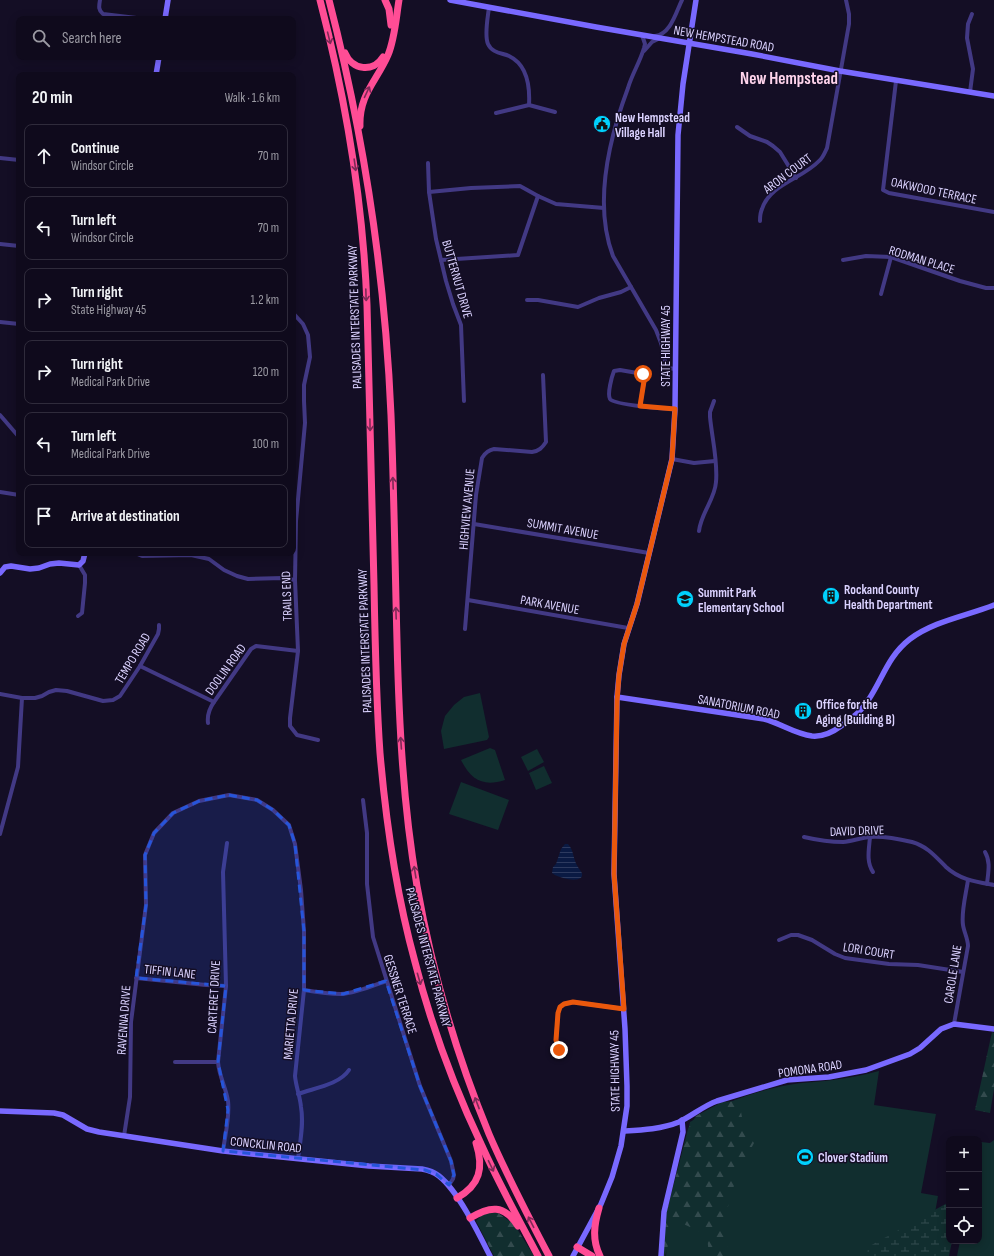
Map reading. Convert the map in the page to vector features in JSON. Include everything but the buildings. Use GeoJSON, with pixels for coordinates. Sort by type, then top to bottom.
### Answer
{"type":"FeatureCollection","features":[{"type":"Feature","properties":{"kind":"highway","name":"PALISADES INTERSTATE PARKWAY"},"geometry":{"type":"LineString","coordinates":[[320,0],[347,120],[357,182],[363,237],[367,311],[377,697],[382,771],[388,827],[400,900],[414,961],[436,1033],[458,1092],[488,1160],[538,1256]]}},
{"type":"Feature","properties":{"kind":"highway"},"geometry":{"type":"LineString","coordinates":[[385,0],[389,9],[391,25]]}},
{"type":"Feature","properties":{"kind":"highway"},"geometry":{"type":"LineString","coordinates":[[329,1],[345,54],[350,62],[358,66],[369,67],[380,62],[387,49],[396,0]]}},
{"type":"Feature","properties":{"kind":"highway"},"geometry":{"type":"LineString","coordinates":[[366,172],[360,127],[361,109],[366,93],[385,62],[390,50],[399,0]]}},
{"type":"Feature","properties":{"kind":"highway","name":"PALISADES INTERSTATE PARKWAY"},"geometry":{"type":"LineString","coordinates":[[329,1],[351,93],[366,172],[380,271],[387,345],[391,419],[400,737],[406,805],[417,885],[428,942],[440,988],[468,1078],[500,1158],[521,1203],[549,1256]]}},
{"type":"Feature","properties":{"kind":"highway"},"geometry":{"type":"LineString","coordinates":[[457,1198],[467,1193],[473,1187],[478,1178],[480,1165],[478,1147],[458,1092]]}},
{"type":"Feature","properties":{"kind":"highway"},"geometry":{"type":"LineString","coordinates":[[599,1208],[594,1233],[600,1256]]}},
{"type":"Feature","properties":{"kind":"highway"},"geometry":{"type":"LineString","coordinates":[[470,1218],[489,1209],[504,1211],[515,1221],[538,1256]]}},
{"type":"Feature","properties":{"kind":"highway"},"geometry":{"type":"LineString","coordinates":[[578,1248],[592,1256]]}},
{"type":"Feature","properties":{"kind":"street"},"geometry":{"type":"LineString","coordinates":[[100,0],[100,12],[103,14],[120,16]]}},
{"type":"Feature","properties":{"kind":"street"},"geometry":{"type":"LineString","coordinates":[[165,16],[168,0]]}},
{"type":"Feature","properties":{"kind":"street","name":"NEW HEMPSTEAD ROAD"},"geometry":{"type":"LineString","coordinates":[[454,0],[486,4],[596,27],[896,81],[994,96]]}},
{"type":"Feature","properties":{"kind":"street"},"geometry":{"type":"LineString","coordinates":[[653,37],[662,34],[671,24],[682,0]]}},
{"type":"Feature","properties":{"kind":"street","name":"STATE HIGHWAY 45"},"geometry":{"type":"LineString","coordinates":[[573,1256],[599,1208],[614,1173],[624,1131],[627,1106],[628,1086],[624,1009],[614,874],[617,697],[620,667],[628,628],[637,604],[672,459],[676,369],[677,153],[679,112],[688,43],[696,0]]}},
{"type":"Feature","properties":{"kind":"street","name":"ARON COURT"},"geometry":{"type":"LineString","coordinates":[[760,221],[761,210],[765,202],[780,187],[820,161],[827,148],[849,24],[849,14],[846,0]]}},
{"type":"Feature","properties":{"kind":"street"},"geometry":{"type":"LineString","coordinates":[[486,4],[486,39],[489,46],[494,51],[510,56],[518,63],[524,72],[528,80],[530,91],[529,105]]}},
{"type":"Feature","properties":{"kind":"street"},"geometry":{"type":"LineString","coordinates":[[970,92],[973,69],[967,38],[968,24],[972,14]]}},
{"type":"Feature","properties":{"kind":"street"},"geometry":{"type":"LineString","coordinates":[[642,35],[645,44],[643,53],[628,88],[611,144],[606,168],[604,208],[605,220],[609,245],[618,265],[656,330],[661,343],[666,365],[668,368],[676,369]]}},
{"type":"Feature","properties":{"kind":"street"},"geometry":{"type":"LineString","coordinates":[[643,53],[655,40],[662,38]]}},
{"type":"Feature","properties":{"kind":"street"},"geometry":{"type":"LineString","coordinates":[[156,72],[158,60]]}},
{"type":"Feature","properties":{"kind":"street","name":"OAKWOOD TERRACE"},"geometry":{"type":"LineString","coordinates":[[896,81],[883,190],[888,193],[994,212]]}},
{"type":"Feature","properties":{"kind":"street"},"geometry":{"type":"LineString","coordinates":[[496,113],[529,105],[555,112]]}},
{"type":"Feature","properties":{"kind":"street"},"geometry":{"type":"LineString","coordinates":[[737,126],[750,136],[767,142],[780,152],[796,178]]}},
{"type":"Feature","properties":{"kind":"street"},"geometry":{"type":"LineString","coordinates":[[0,158],[16,160]]}},
{"type":"Feature","properties":{"kind":"street","name":"BUTTERNUT DRIVE"},"geometry":{"type":"LineString","coordinates":[[428,163],[429,192],[441,260],[453,304],[461,325],[464,401]]}},
{"type":"Feature","properties":{"kind":"street"},"geometry":{"type":"LineString","coordinates":[[429,192],[471,188],[520,186],[556,204],[604,208]]}},
{"type":"Feature","properties":{"kind":"street"},"geometry":{"type":"LineString","coordinates":[[441,260],[518,255],[538,196]]}},
{"type":"Feature","properties":{"kind":"street"},"geometry":{"type":"LineString","coordinates":[[0,244],[16,246]]}},
{"type":"Feature","properties":{"kind":"street","name":"RODMAN PLACE"},"geometry":{"type":"LineString","coordinates":[[843,260],[866,256],[891,258],[960,281],[986,288],[994,288]]}},
{"type":"Feature","properties":{"kind":"street"},"geometry":{"type":"LineString","coordinates":[[881,294],[891,258]]}},
{"type":"Feature","properties":{"kind":"street"},"geometry":{"type":"LineString","coordinates":[[527,300],[538,300],[578,307],[631,287]]}},
{"type":"Feature","properties":{"kind":"street","name":"TRAILS END"},"geometry":{"type":"LineString","coordinates":[[296,316],[303,324],[308,335],[309,361],[304,385],[305,423],[296,521]]}},
{"type":"Feature","properties":{"kind":"street"},"geometry":{"type":"LineString","coordinates":[[0,322],[16,324]]}},
{"type":"Feature","properties":{"kind":"street"},"geometry":{"type":"LineString","coordinates":[[640,406],[645,375],[620,370],[614,371],[609,397],[611,400],[640,406],[675,409]]}},
{"type":"Feature","properties":{"kind":"street","name":"HIGHVIEW AVENUE"},"geometry":{"type":"LineString","coordinates":[[466,629],[480,464],[485,453],[490,450],[532,452],[538,451],[543,447],[546,442],[544,375]]}},
{"type":"Feature","properties":{"kind":"street"},"geometry":{"type":"LineString","coordinates":[[699,531],[703,515],[713,494],[716,482],[716,461],[710,417],[710,412],[714,401]]}},
{"type":"Feature","properties":{"kind":"street"},"geometry":{"type":"LineString","coordinates":[[0,415],[16,434]]}},
{"type":"Feature","properties":{"kind":"street"},"geometry":{"type":"LineString","coordinates":[[672,459],[694,463],[716,461]]}},
{"type":"Feature","properties":{"kind":"street"},"geometry":{"type":"LineString","coordinates":[[0,492],[16,495]]}},
{"type":"Feature","properties":{"kind":"street","name":"SUMMIT AVENUE"},"geometry":{"type":"LineString","coordinates":[[474,524],[649,553]]}},
{"type":"Feature","properties":{"kind":"street"},"geometry":{"type":"LineString","coordinates":[[0,573],[5,567],[11,566],[30,570],[54,564],[79,565],[83,561],[84,556]]}},
{"type":"Feature","properties":{"kind":"street"},"geometry":{"type":"LineString","coordinates":[[196,556],[209,559],[224,570],[248,579],[283,578],[295,580]]}},
{"type":"Feature","properties":{"kind":"street","name":"TRAILS END"},"geometry":{"type":"LineString","coordinates":[[295,556],[298,651],[290,726],[297,735],[318,740]]}},
{"type":"Feature","properties":{"kind":"street"},"geometry":{"type":"LineString","coordinates":[[78,616],[82,613],[86,583],[85,575],[79,565]]}},
{"type":"Feature","properties":{"kind":"street","name":"PARK AVENUE"},"geometry":{"type":"LineString","coordinates":[[468,600],[628,628]]}},
{"type":"Feature","properties":{"kind":"street","name":"SANATORIUM ROAD"},"geometry":{"type":"LineString","coordinates":[[617,697],[764,719],[807,735],[821,735],[836,730],[858,714],[869,699],[893,657],[910,640],[927,629],[994,605]]}},
{"type":"Feature","properties":{"kind":"street","name":"TEMPO ROAD"},"geometry":{"type":"LineString","coordinates":[[0,694],[22,698],[42,696],[56,690],[67,691],[103,700],[113,700],[120,696],[140,666],[158,634],[159,625]]}},
{"type":"Feature","properties":{"kind":"street","name":"DOOLIN ROAD"},"geometry":{"type":"LineString","coordinates":[[208,723],[208,711],[251,649],[256,646],[298,651]]}},
{"type":"Feature","properties":{"kind":"street"},"geometry":{"type":"LineString","coordinates":[[140,666],[214,702]]}},
{"type":"Feature","properties":{"kind":"street"},"geometry":{"type":"LineString","coordinates":[[0,834],[18,767],[22,698]]}},
{"type":"Feature","properties":{"kind":"street","name":"MARIETTA DRIVE"},"geometry":{"type":"LineString","coordinates":[[146,904],[145,855],[154,833],[173,813],[199,801],[229,795],[257,800],[273,810],[289,825],[294,844],[301,890],[304,931],[304,990],[295,1076],[302,1115],[298,1158]]}},
{"type":"Feature","properties":{"kind":"street","name":"GESSNER TERRACE"},"geometry":{"type":"LineString","coordinates":[[363,800],[367,833],[366,874],[370,921],[373,937],[420,1086],[451,1161],[454,1175],[453,1179],[448,1185]]}},
{"type":"Feature","properties":{"kind":"street","name":"DAVID DRIVE"},"geometry":{"type":"LineString","coordinates":[[804,837],[831,842],[846,842],[870,837],[914,842],[936,856],[947,868],[968,880],[994,884]]}},
{"type":"Feature","properties":{"kind":"street"},"geometry":{"type":"LineString","coordinates":[[870,837],[868,861],[873,872]]}},
{"type":"Feature","properties":{"kind":"street","name":"CARTERET DRIVE"},"geometry":{"type":"LineString","coordinates":[[223,1151],[228,1100],[218,1062],[226,986],[223,872],[226,843]]}},
{"type":"Feature","properties":{"kind":"street"},"geometry":{"type":"LineString","coordinates":[[985,852],[989,863],[987,884]]}},
{"type":"Feature","properties":{"kind":"street","name":"CAROLE LANE"},"geometry":{"type":"LineString","coordinates":[[954,1024],[968,946],[968,939],[963,926],[963,918],[968,880]]}},
{"type":"Feature","properties":{"kind":"street","name":"RAVENNA DRIVE"},"geometry":{"type":"LineString","coordinates":[[124,1136],[130,1097],[131,1022],[146,904]]}},
{"type":"Feature","properties":{"kind":"street","name":"LORI COURT"},"geometry":{"type":"LineString","coordinates":[[779,940],[791,935],[798,935],[812,940],[835,954],[845,958],[889,964],[918,965],[963,972]]}},
{"type":"Feature","properties":{"kind":"street","name":"TIFFIN LANE"},"geometry":{"type":"LineString","coordinates":[[136,978],[226,986]]}},
{"type":"Feature","properties":{"kind":"street"},"geometry":{"type":"LineString","coordinates":[[304,990],[343,994],[386,982]]}},
{"type":"Feature","properties":{"kind":"street"},"geometry":{"type":"LineString","coordinates":[[559,1050],[556,1040],[558,1013],[560,1007],[564,1004],[573,1002],[624,1009]]}},
{"type":"Feature","properties":{"kind":"street"},"geometry":{"type":"LineString","coordinates":[[954,1024],[994,1028]]}},
{"type":"Feature","properties":{"kind":"street","name":"POMONA ROAD"},"geometry":{"type":"LineString","coordinates":[[624,1131],[663,1126],[682,1120],[713,1102],[787,1080],[829,1077],[871,1068],[910,1054],[920,1048],[941,1029],[954,1024]]}},
{"type":"Feature","properties":{"kind":"street"},"geometry":{"type":"LineString","coordinates":[[175,1062],[218,1062]]}},
{"type":"Feature","properties":{"kind":"street"},"geometry":{"type":"LineString","coordinates":[[298,1094],[338,1081],[345,1076],[349,1070]]}},
{"type":"Feature","properties":{"kind":"street","name":"CONCKLIN ROAD"},"geometry":{"type":"LineString","coordinates":[[0,1111],[54,1113],[63,1115],[87,1129],[99,1132],[223,1151],[379,1167],[425,1170],[436,1174],[448,1185],[470,1218],[490,1256]]}},
{"type":"Feature","properties":{"kind":"street"},"geometry":{"type":"LineString","coordinates":[[661,1256],[664,1210],[683,1132],[682,1120]]}},
{"type":"Feature","properties":{"kind":"highlighted area"},"geometry":{"type":"Polygon","coordinates":[[[229,795],[257,800],[273,810],[289,825],[295,844],[304,931],[304,990],[343,994],[386,981],[420,1086],[451,1161],[454,1175],[449,1185],[436,1174],[425,1170],[223,1151],[228,1110],[218,1062],[226,986],[136,978],[146,905],[145,855],[154,833],[173,813],[199,801],[229,795]]]}},
{"type":"Feature","properties":{"kind":"green space"},"geometry":{"type":"Polygon","coordinates":[[[480,693],[489,737],[487,740],[444,749],[441,731],[445,716],[454,705],[464,697],[480,693]]]}},
{"type":"Feature","properties":{"kind":"green space"},"geometry":{"type":"Polygon","coordinates":[[[490,748],[495,750],[505,780],[490,783],[478,780],[469,773],[461,760],[490,748]]]}},
{"type":"Feature","properties":{"kind":"green space"},"geometry":{"type":"Polygon","coordinates":[[[537,749],[544,762],[528,771],[521,757],[537,749]]]}},
{"type":"Feature","properties":{"kind":"green space"},"geometry":{"type":"Polygon","coordinates":[[[544,766],[552,783],[536,790],[529,773],[544,766]]]}},
{"type":"Feature","properties":{"kind":"green space"},"geometry":{"type":"Polygon","coordinates":[[[461,782],[509,800],[498,830],[449,814],[461,782]]]}},
{"type":"Feature","properties":{"kind":"green space"},"geometry":{"type":"Polygon","coordinates":[[[992,1032],[994,1033],[994,1089],[990,1113],[975,1110],[992,1032]]]}},
{"type":"Feature","properties":{"kind":"green space","name":"Clover Stadium"},"geometry":{"type":"Polygon","coordinates":[[[879,1071],[874,1105],[936,1114],[921,1193],[938,1196],[931,1235],[941,1256],[666,1256],[671,1202],[690,1122],[713,1109],[763,1091],[794,1084],[827,1081],[879,1071]]]}},
{"type":"Feature","properties":{"kind":"green space"},"geometry":{"type":"Polygon","coordinates":[[[739,1101],[744,1128],[754,1143],[737,1175],[723,1224],[729,1256],[709,1256],[707,1235],[675,1220],[665,1256],[663,1256],[665,1218],[688,1129],[696,1116],[722,1102],[739,1101]]]}},
{"type":"Feature","properties":{"kind":"green space"},"geometry":{"type":"Polygon","coordinates":[[[994,1140],[994,1256],[957,1256],[959,1244],[982,1244],[982,1142],[990,1143],[994,1140]]]}},
{"type":"Feature","properties":{"kind":"green space"},"geometry":{"type":"Polygon","coordinates":[[[946,1204],[946,1244],[951,1244],[949,1256],[867,1256],[868,1247],[946,1204]]]}},
{"type":"Feature","properties":{"kind":"green space"},"geometry":{"type":"Polygon","coordinates":[[[484,1213],[498,1213],[514,1224],[534,1256],[494,1256],[476,1221],[484,1213]]]}},
{"type":"Feature","properties":{"kind":"water"},"geometry":{"type":"Polygon","coordinates":[[[565,844],[568,844],[571,849],[576,864],[582,873],[580,878],[572,880],[552,873],[561,849],[565,844]]]}},
{"type":"Feature","properties":{"kind":"place","name":"New Hempstead Village Hall"},"geometry":{"type":"Point","coordinates":[602,124]}},
{"type":"Feature","properties":{"kind":"place","name":"Rockand County Health Department"},"geometry":{"type":"Point","coordinates":[831,596]}},
{"type":"Feature","properties":{"kind":"place","name":"Summit Park Elementary School"},"geometry":{"type":"Point","coordinates":[685,599]}},
{"type":"Feature","properties":{"kind":"place","name":"Office for the Aging (Building B)"},"geometry":{"type":"Point","coordinates":[803,711]}},
{"type":"Feature","properties":{"kind":"place","name":"Clover Stadium"},"geometry":{"type":"Point","coordinates":[805,1157]}},
{"type":"Feature","properties":{"kind":"district","name":"New Hempstead"},"geometry":{"type":"Point","coordinates":[789,78]}},
{"type":"Feature","properties":{"kind":"route"},"geometry":{"type":"LineString","coordinates":[[559,1050],[556,1040],[558,1013],[560,1007],[564,1004],[573,1002],[624,1009],[614,874],[617,701],[619,675],[624,644],[637,604],[672,459],[675,409],[640,406],[645,380],[645,375],[643,374]]}}]}
